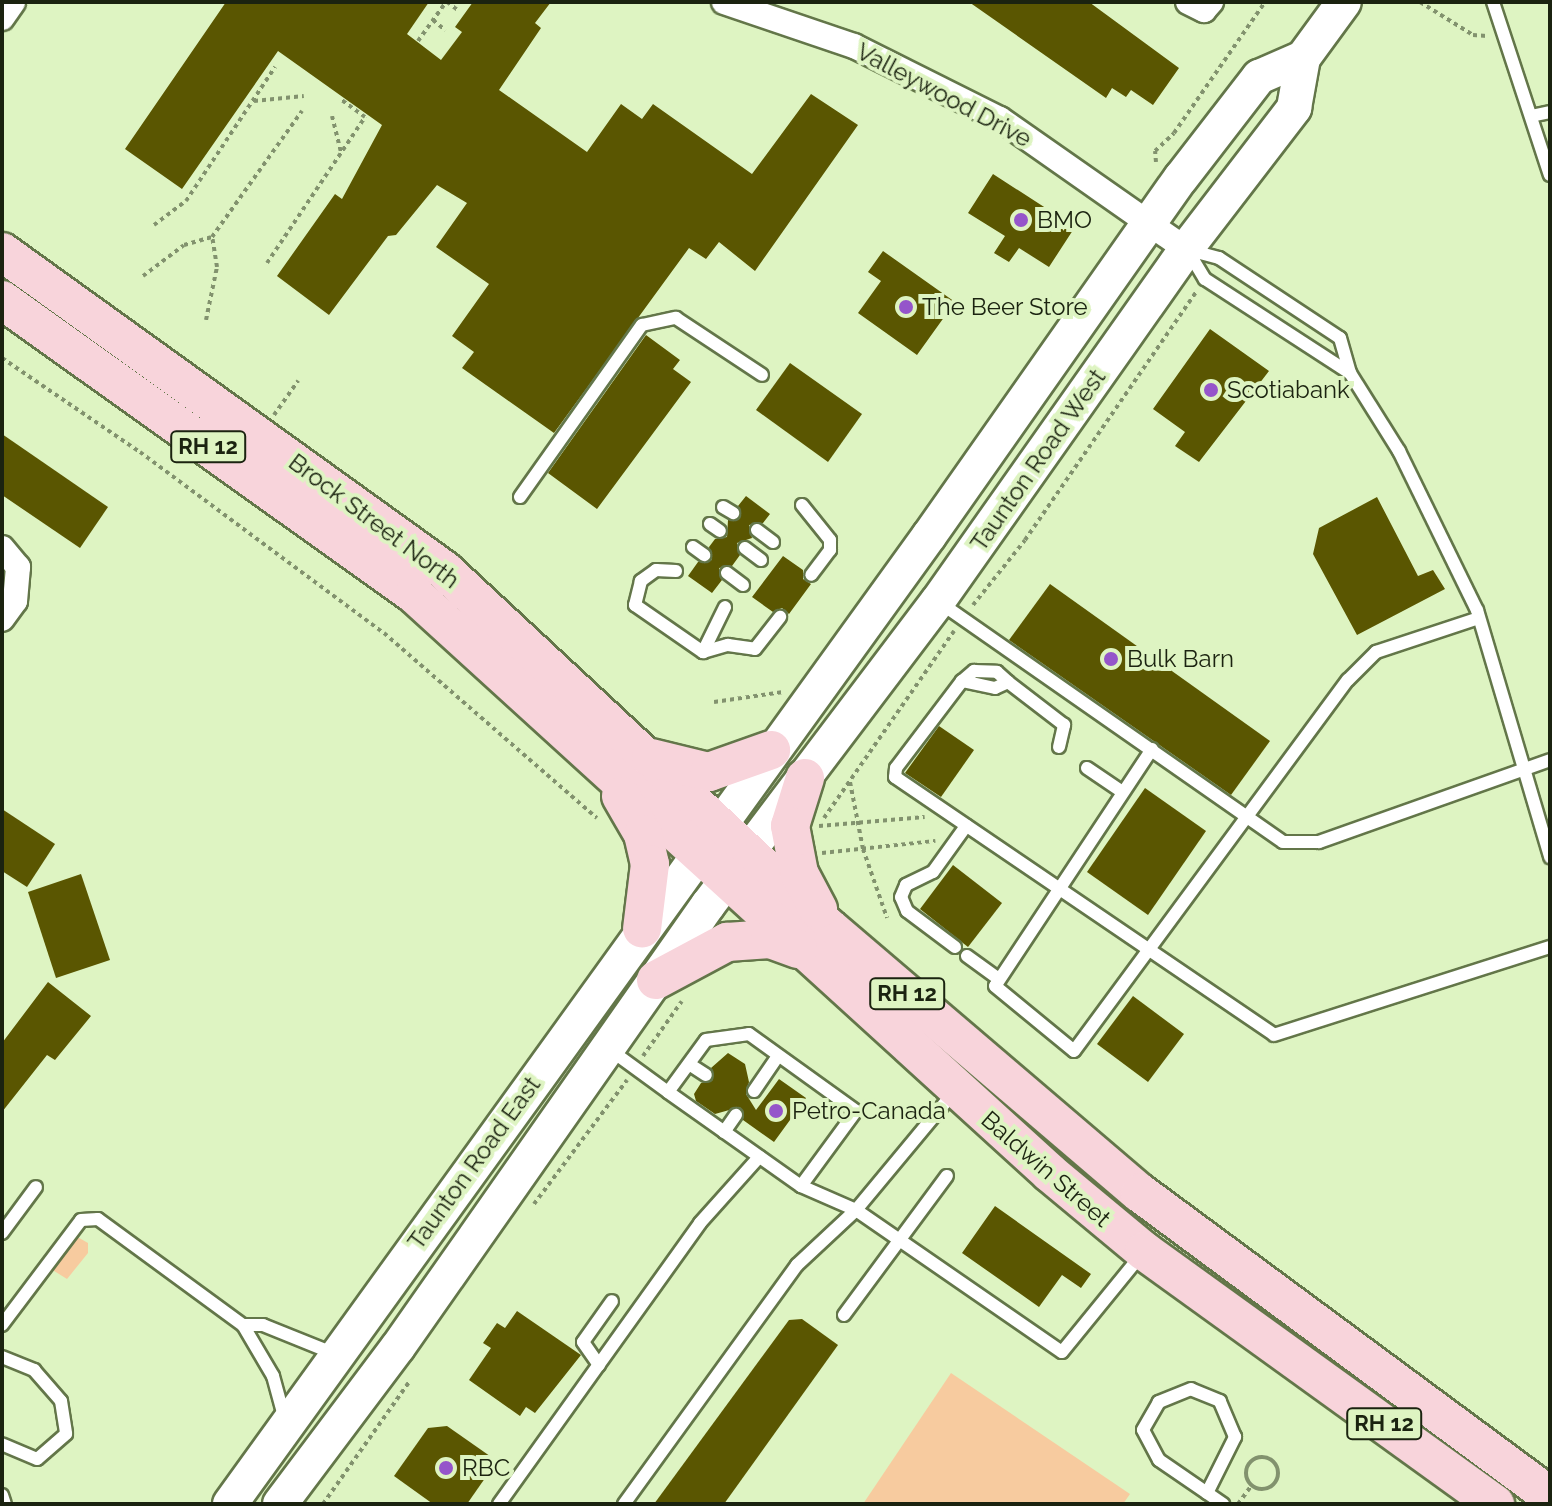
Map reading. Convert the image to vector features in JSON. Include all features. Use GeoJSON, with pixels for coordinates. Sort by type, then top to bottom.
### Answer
{"type":"FeatureCollection","features":[{"type":"Feature","properties":{"kind":"main road","name":"Taunton Road West"},"geometry":{"type":"LineString","coordinates":[[750,852],[805,778],[951,609],[1186,249],[1294,108],[1303,58],[1344,2]]}},
{"type":"Feature","properties":{"kind":"main road","name":"Taunton Road West"},"geometry":{"type":"LineString","coordinates":[[719,823],[818,687],[1138,213],[1259,77],[1303,58]]}},
{"type":"Feature","properties":{"kind":"main road","name":"Brock Street North"},"geometry":{"type":"LineString","coordinates":[[2,252],[444,570],[719,823]]}},
{"type":"Feature","properties":{"kind":"main road","name":"Brock Street North"},"geometry":{"type":"LineString","coordinates":[[2,300],[414,594],[563,726]]}},
{"type":"Feature","properties":{"kind":"main road","name":"Baldwin Street"},"geometry":{"type":"LineString","coordinates":[[563,726],[726,882],[816,938],[1152,1203],[1550,1496]]}},
{"type":"Feature","properties":{"kind":"main road"},"geometry":{"type":"LineString","coordinates":[[563,726],[628,804],[643,834],[650,864],[642,929]]}},
{"type":"Feature","properties":{"kind":"main road"},"geometry":{"type":"LineString","coordinates":[[647,757],[709,772],[771,750]]}},
{"type":"Feature","properties":{"kind":"main road"},"geometry":{"type":"LineString","coordinates":[[673,984],[735,940],[816,938],[790,826],[805,778]]}},
{"type":"Feature","properties":{"kind":"main road","name":"Baldwin Street"},"geometry":{"type":"LineString","coordinates":[[719,823],[750,852],[816,938],[955,1091],[1144,1251],[1495,1504]]}},
{"type":"Feature","properties":{"kind":"main road","name":"Taunton Road East"},"geometry":{"type":"LineString","coordinates":[[230,1504],[719,823]]}},
{"type":"Feature","properties":{"kind":"main road","name":"Taunton Road East"},"geometry":{"type":"LineString","coordinates":[[280,1504],[622,1058],[673,984],[726,882],[750,852]]}},
{"type":"Feature","properties":{"kind":"street"},"geometry":{"type":"LineString","coordinates":[[2,18],[13,2]]}},
{"type":"Feature","properties":{"kind":"street","name":"Valleywood Drive"},"geometry":{"type":"LineString","coordinates":[[724,2],[776,9],[1000,119],[1186,249]]}},
{"type":"Feature","properties":{"kind":"street"},"geometry":{"type":"LineString","coordinates":[[1188,2],[1204,10],[1211,2]]}},
{"type":"Feature","properties":{"kind":"street"},"geometry":{"type":"LineString","coordinates":[[2,548],[18,567],[15,601],[2,619]]}},
{"type":"Feature","properties":{"kind":"lane"},"geometry":{"type":"LineString","coordinates":[[1493,2],[1501,36],[1550,175]]}},
{"type":"Feature","properties":{"kind":"lane"},"geometry":{"type":"LineString","coordinates":[[1531,116],[1550,112]]}},
{"type":"Feature","properties":{"kind":"lane"},"geometry":{"type":"LineString","coordinates":[[1186,249],[1205,279],[1350,373]]}},
{"type":"Feature","properties":{"kind":"lane"},"geometry":{"type":"LineString","coordinates":[[1186,249],[1219,258],[1340,338],[1350,373],[1399,451],[1479,618],[1550,857]]}},
{"type":"Feature","properties":{"kind":"lane"},"geometry":{"type":"LineString","coordinates":[[520,497],[642,325],[676,318],[762,375]]}},
{"type":"Feature","properties":{"kind":"lane"},"geometry":{"type":"LineString","coordinates":[[802,505],[830,540],[830,550],[811,575]]}},
{"type":"Feature","properties":{"kind":"lane"},"geometry":{"type":"LineString","coordinates":[[757,530],[773,542]]}},
{"type":"Feature","properties":{"kind":"lane"},"geometry":{"type":"LineString","coordinates":[[745,548],[761,560]]}},
{"type":"Feature","properties":{"kind":"lane"},"geometry":{"type":"LineString","coordinates":[[676,571],[656,570],[641,581],[635,605],[703,652]]}},
{"type":"Feature","properties":{"kind":"lane"},"geometry":{"type":"LineString","coordinates":[[727,573],[743,585]]}},
{"type":"Feature","properties":{"kind":"lane"},"geometry":{"type":"LineString","coordinates":[[703,652],[725,607]]}},
{"type":"Feature","properties":{"kind":"lane"},"geometry":{"type":"LineString","coordinates":[[951,609],[1283,842],[1319,842],[1550,760]]}},
{"type":"Feature","properties":{"kind":"lane"},"geometry":{"type":"LineString","coordinates":[[703,652],[728,645],[755,649],[780,617]]}},
{"type":"Feature","properties":{"kind":"lane"},"geometry":{"type":"LineString","coordinates":[[1152,749],[1121,791],[995,986],[1074,1051],[1348,680],[1376,652],[1479,618]]}},
{"type":"Feature","properties":{"kind":"lane"},"geometry":{"type":"LineString","coordinates":[[1059,747],[1064,725],[1008,682],[995,688],[962,681],[896,768],[903,785],[1152,949],[1274,1035],[1550,947]]}},
{"type":"Feature","properties":{"kind":"lane"},"geometry":{"type":"LineString","coordinates":[[1087,768],[1121,791]]}},
{"type":"Feature","properties":{"kind":"lane"},"geometry":{"type":"LineString","coordinates":[[955,947],[907,911],[901,897],[906,885],[933,872],[966,826]]}},
{"type":"Feature","properties":{"kind":"lane"},"geometry":{"type":"LineString","coordinates":[[967,956],[999,979]]}},
{"type":"Feature","properties":{"kind":"lane"},"geometry":{"type":"LineString","coordinates":[[668,1092],[706,1040],[749,1034],[856,1111],[801,1186]]}},
{"type":"Feature","properties":{"kind":"lane"},"geometry":{"type":"LineString","coordinates":[[754,1091],[778,1056]]}},
{"type":"Feature","properties":{"kind":"lane"},"geometry":{"type":"LineString","coordinates":[[622,1058],[801,1186],[856,1210],[1062,1352],[1144,1251]]}},
{"type":"Feature","properties":{"kind":"lane"},"geometry":{"type":"LineString","coordinates":[[689,1064],[706,1075]]}},
{"type":"Feature","properties":{"kind":"lane"},"geometry":{"type":"LineString","coordinates":[[624,1504],[797,1265],[856,1210],[955,1091]]}},
{"type":"Feature","properties":{"kind":"lane"},"geometry":{"type":"LineString","coordinates":[[724,1132],[736,1115]]}},
{"type":"Feature","properties":{"kind":"lane"},"geometry":{"type":"LineString","coordinates":[[499,1504],[700,1223],[759,1157]]}},
{"type":"Feature","properties":{"kind":"lane"},"geometry":{"type":"LineString","coordinates":[[844,1315],[947,1176]]}},
{"type":"Feature","properties":{"kind":"lane"},"geometry":{"type":"LineString","coordinates":[[2,1233],[36,1187]]}},
{"type":"Feature","properties":{"kind":"lane"},"geometry":{"type":"LineString","coordinates":[[2,1325],[81,1220],[98,1219],[243,1325],[273,1376],[287,1425]]}},
{"type":"Feature","properties":{"kind":"lane"},"geometry":{"type":"LineString","coordinates":[[599,1365],[583,1342],[612,1301]]}},
{"type":"Feature","properties":{"kind":"lane"},"geometry":{"type":"LineString","coordinates":[[243,1325],[263,1325],[337,1355]]}},
{"type":"Feature","properties":{"kind":"lane"},"geometry":{"type":"LineString","coordinates":[[2,1357],[34,1370],[61,1401],[66,1434],[37,1459],[2,1444]]}},
{"type":"Feature","properties":{"kind":"lane"},"geometry":{"type":"LineString","coordinates":[[1207,1493],[1235,1437],[1220,1401],[1191,1389],[1159,1402],[1143,1430],[1159,1460],[1207,1493],[1223,1504]]}},
{"type":"Feature","properties":{"kind":"lane"},"geometry":{"type":"LineString","coordinates":[[2,1495],[5,1504]]}},
{"type":"Feature","properties":{"kind":"path"},"geometry":{"type":"LineString","coordinates":[[418,41],[447,2],[459,11]]}},
{"type":"Feature","properties":{"kind":"path"},"geometry":{"type":"LineString","coordinates":[[1138,213],[1157,160],[1155,151],[1174,133],[1265,2]]}},
{"type":"Feature","properties":{"kind":"path"},"geometry":{"type":"LineString","coordinates":[[1420,2],[1473,35],[1501,36]]}},
{"type":"Feature","properties":{"kind":"path"},"geometry":{"type":"LineString","coordinates":[[433,20],[445,30]]}},
{"type":"Feature","properties":{"kind":"path"},"geometry":{"type":"LineString","coordinates":[[154,225],[186,201],[275,67]]}},
{"type":"Feature","properties":{"kind":"path"},"geometry":{"type":"LineString","coordinates":[[254,101],[304,96]]}},
{"type":"Feature","properties":{"kind":"path"},"geometry":{"type":"LineString","coordinates":[[267,263],[365,117],[342,100]]}},
{"type":"Feature","properties":{"kind":"path"},"geometry":{"type":"LineString","coordinates":[[143,276],[184,245],[212,237],[302,111]]}},
{"type":"Feature","properties":{"kind":"path"},"geometry":{"type":"LineString","coordinates":[[332,116],[341,153]]}},
{"type":"Feature","properties":{"kind":"path"},"geometry":{"type":"LineString","coordinates":[[206,320],[217,267],[212,237]]}},
{"type":"Feature","properties":{"kind":"path"},"geometry":{"type":"LineString","coordinates":[[815,837],[951,609],[1043,514],[1205,279]]}},
{"type":"Feature","properties":{"kind":"path"},"geometry":{"type":"LineString","coordinates":[[2,358],[140,452],[384,633],[601,824]]}},
{"type":"Feature","properties":{"kind":"path"},"geometry":{"type":"LineString","coordinates":[[260,435],[298,381]]}},
{"type":"Feature","properties":{"kind":"path"},"geometry":{"type":"LineString","coordinates":[[714,702],[818,687]]}},
{"type":"Feature","properties":{"kind":"path"},"geometry":{"type":"LineString","coordinates":[[850,782],[863,849],[887,918]]}},
{"type":"Feature","properties":{"kind":"path"},"geometry":{"type":"LineString","coordinates":[[819,826],[947,815]]}},
{"type":"Feature","properties":{"kind":"path"},"geometry":{"type":"LineString","coordinates":[[811,848],[823,854],[935,841]]}},
{"type":"Feature","properties":{"kind":"path"},"geometry":{"type":"LineString","coordinates":[[533,1206],[622,1058],[673,984]]}},
{"type":"Feature","properties":{"kind":"path"},"geometry":{"type":"LineString","coordinates":[[323,1504],[413,1377]]}},
{"type":"Feature","properties":{"kind":"path"},"geometry":{"type":"LineString","coordinates":[[1261,1457],[1273,1461],[1278,1470],[1274,1484],[1262,1490],[1251,1486],[1245,1475],[1249,1463],[1261,1457]]}},
{"type":"Feature","properties":{"kind":"path"},"geometry":{"type":"LineString","coordinates":[[1238,1504],[1251,1486]]}},
{"type":"Feature","properties":{"kind":"shaded area"},"geometry":{"type":"Polygon","coordinates":[[[74,1235],[88,1243],[88,1253],[67,1279],[51,1269],[74,1235]]]}},
{"type":"Feature","properties":{"kind":"shaded area"},"geometry":{"type":"Polygon","coordinates":[[[951,1373],[1130,1494],[1123,1504],[863,1504],[951,1373]]]}},
{"type":"Feature","properties":{"kind":"building"},"geometry":{"type":"Polygon","coordinates":[[[226,2],[429,2],[407,34],[441,60],[462,32],[455,27],[473,2],[551,2],[535,23],[541,28],[499,90],[587,152],[621,104],[642,119],[653,104],[752,174],[811,94],[858,125],[755,271],[719,242],[706,259],[689,248],[554,433],[462,368],[474,352],[452,336],[489,284],[436,247],[467,203],[437,185],[396,235],[388,236],[329,315],[277,276],[335,194],[342,199],[382,125],[278,51],[182,189],[125,149],[226,2]]]}},
{"type":"Feature","properties":{"kind":"building"},"geometry":{"type":"Polygon","coordinates":[[[969,2],[1089,2],[1179,68],[1153,105],[1131,90],[1126,97],[1112,88],[1106,98],[969,2]]]}},
{"type":"Feature","properties":{"kind":"building","name":"BMO"},"geometry":{"type":"Polygon","coordinates":[[[993,174],[1075,227],[1049,267],[1019,248],[1009,262],[994,253],[1005,236],[968,213],[993,174]]]}},
{"type":"Feature","properties":{"kind":"building","name":"The Beer Store"},"geometry":{"type":"Polygon","coordinates":[[[883,251],[955,302],[917,355],[858,313],[881,281],[868,272],[883,251]]]}},
{"type":"Feature","properties":{"kind":"building","name":"Scotiabank"},"geometry":{"type":"Polygon","coordinates":[[[1210,329],[1269,371],[1199,462],[1175,446],[1185,432],[1153,409],[1210,329]]]}},
{"type":"Feature","properties":{"kind":"building"},"geometry":{"type":"Polygon","coordinates":[[[646,335],[680,360],[673,369],[691,382],[597,509],[548,473],[646,335]]]}},
{"type":"Feature","properties":{"kind":"building"},"geometry":{"type":"Polygon","coordinates":[[[790,363],[862,414],[828,462],[756,410],[790,363]]]}},
{"type":"Feature","properties":{"kind":"building"},"geometry":{"type":"Polygon","coordinates":[[[2,434],[108,507],[80,548],[2,495],[2,434]]]}},
{"type":"Feature","properties":{"kind":"building"},"geometry":{"type":"Polygon","coordinates":[[[746,496],[770,514],[763,523],[749,525],[752,538],[737,543],[740,555],[732,566],[719,568],[722,580],[712,593],[688,576],[698,562],[712,560],[709,547],[715,539],[727,537],[728,520],[740,518],[738,506],[746,496]]]}},
{"type":"Feature","properties":{"kind":"building"},"geometry":{"type":"Polygon","coordinates":[[[1377,497],[1418,576],[1433,570],[1445,589],[1357,635],[1313,554],[1319,528],[1377,497]]]}},
{"type":"Feature","properties":{"kind":"building"},"geometry":{"type":"Polygon","coordinates":[[[783,556],[803,570],[803,579],[811,584],[789,614],[782,608],[773,612],[752,597],[783,556]]]}},
{"type":"Feature","properties":{"kind":"building"},"geometry":{"type":"Polygon","coordinates":[[[1050,584],[1270,741],[1231,795],[1009,640],[1050,584]]]}},
{"type":"Feature","properties":{"kind":"building"},"geometry":{"type":"Polygon","coordinates":[[[939,726],[974,750],[941,797],[905,773],[939,726]]]}},
{"type":"Feature","properties":{"kind":"building"},"geometry":{"type":"Polygon","coordinates":[[[1145,788],[1206,831],[1148,915],[1087,872],[1145,788]]]}},
{"type":"Feature","properties":{"kind":"building"},"geometry":{"type":"Polygon","coordinates":[[[2,809],[55,844],[27,887],[2,871],[2,809]]]}},
{"type":"Feature","properties":{"kind":"building"},"geometry":{"type":"Polygon","coordinates":[[[953,865],[1002,903],[968,947],[920,909],[953,865]]]}},
{"type":"Feature","properties":{"kind":"building"},"geometry":{"type":"Polygon","coordinates":[[[81,874],[110,960],[56,978],[28,892],[81,874]]]}},
{"type":"Feature","properties":{"kind":"building"},"geometry":{"type":"Polygon","coordinates":[[[48,982],[91,1016],[55,1060],[47,1055],[2,1112],[2,1043],[48,982]]]}},
{"type":"Feature","properties":{"kind":"building"},"geometry":{"type":"Polygon","coordinates":[[[1133,996],[1184,1034],[1148,1082],[1097,1044],[1133,996]]]}},
{"type":"Feature","properties":{"kind":"building"},"geometry":{"type":"Polygon","coordinates":[[[728,1053],[745,1064],[749,1082],[746,1094],[756,1110],[779,1079],[806,1098],[774,1142],[743,1120],[740,1107],[715,1114],[696,1101],[694,1094],[701,1083],[713,1080],[711,1068],[728,1053]]]}},
{"type":"Feature","properties":{"kind":"building"},"geometry":{"type":"Polygon","coordinates":[[[995,1206],[1091,1274],[1081,1288],[1062,1275],[1039,1307],[962,1253],[995,1206]]]}},
{"type":"Feature","properties":{"kind":"building"},"geometry":{"type":"Polygon","coordinates":[[[517,1311],[581,1355],[535,1413],[526,1407],[520,1416],[469,1380],[491,1348],[483,1343],[497,1323],[505,1328],[517,1311]]]}},
{"type":"Feature","properties":{"kind":"building"},"geometry":{"type":"Polygon","coordinates":[[[802,1319],[838,1345],[724,1504],[654,1504],[789,1320],[802,1319]]]}},
{"type":"Feature","properties":{"kind":"building","name":"RBC"},"geometry":{"type":"Polygon","coordinates":[[[447,1426],[497,1461],[467,1504],[433,1504],[394,1476],[428,1428],[447,1426]]]}},
{"type":"Feature","properties":{"kind":"place","name":"BMO"},"geometry":{"type":"Point","coordinates":[1021,220]}},
{"type":"Feature","properties":{"kind":"place","name":"The Beer Store"},"geometry":{"type":"Point","coordinates":[906,307]}},
{"type":"Feature","properties":{"kind":"place","name":"Scotiabank"},"geometry":{"type":"Point","coordinates":[1211,390]}},
{"type":"Feature","properties":{"kind":"place","name":"Bulk Barn"},"geometry":{"type":"Point","coordinates":[1111,659]}},
{"type":"Feature","properties":{"kind":"place","name":"Petro-Canada"},"geometry":{"type":"Point","coordinates":[776,1111]}},
{"type":"Feature","properties":{"kind":"place","name":"RBC"},"geometry":{"type":"Point","coordinates":[446,1468]}}]}
